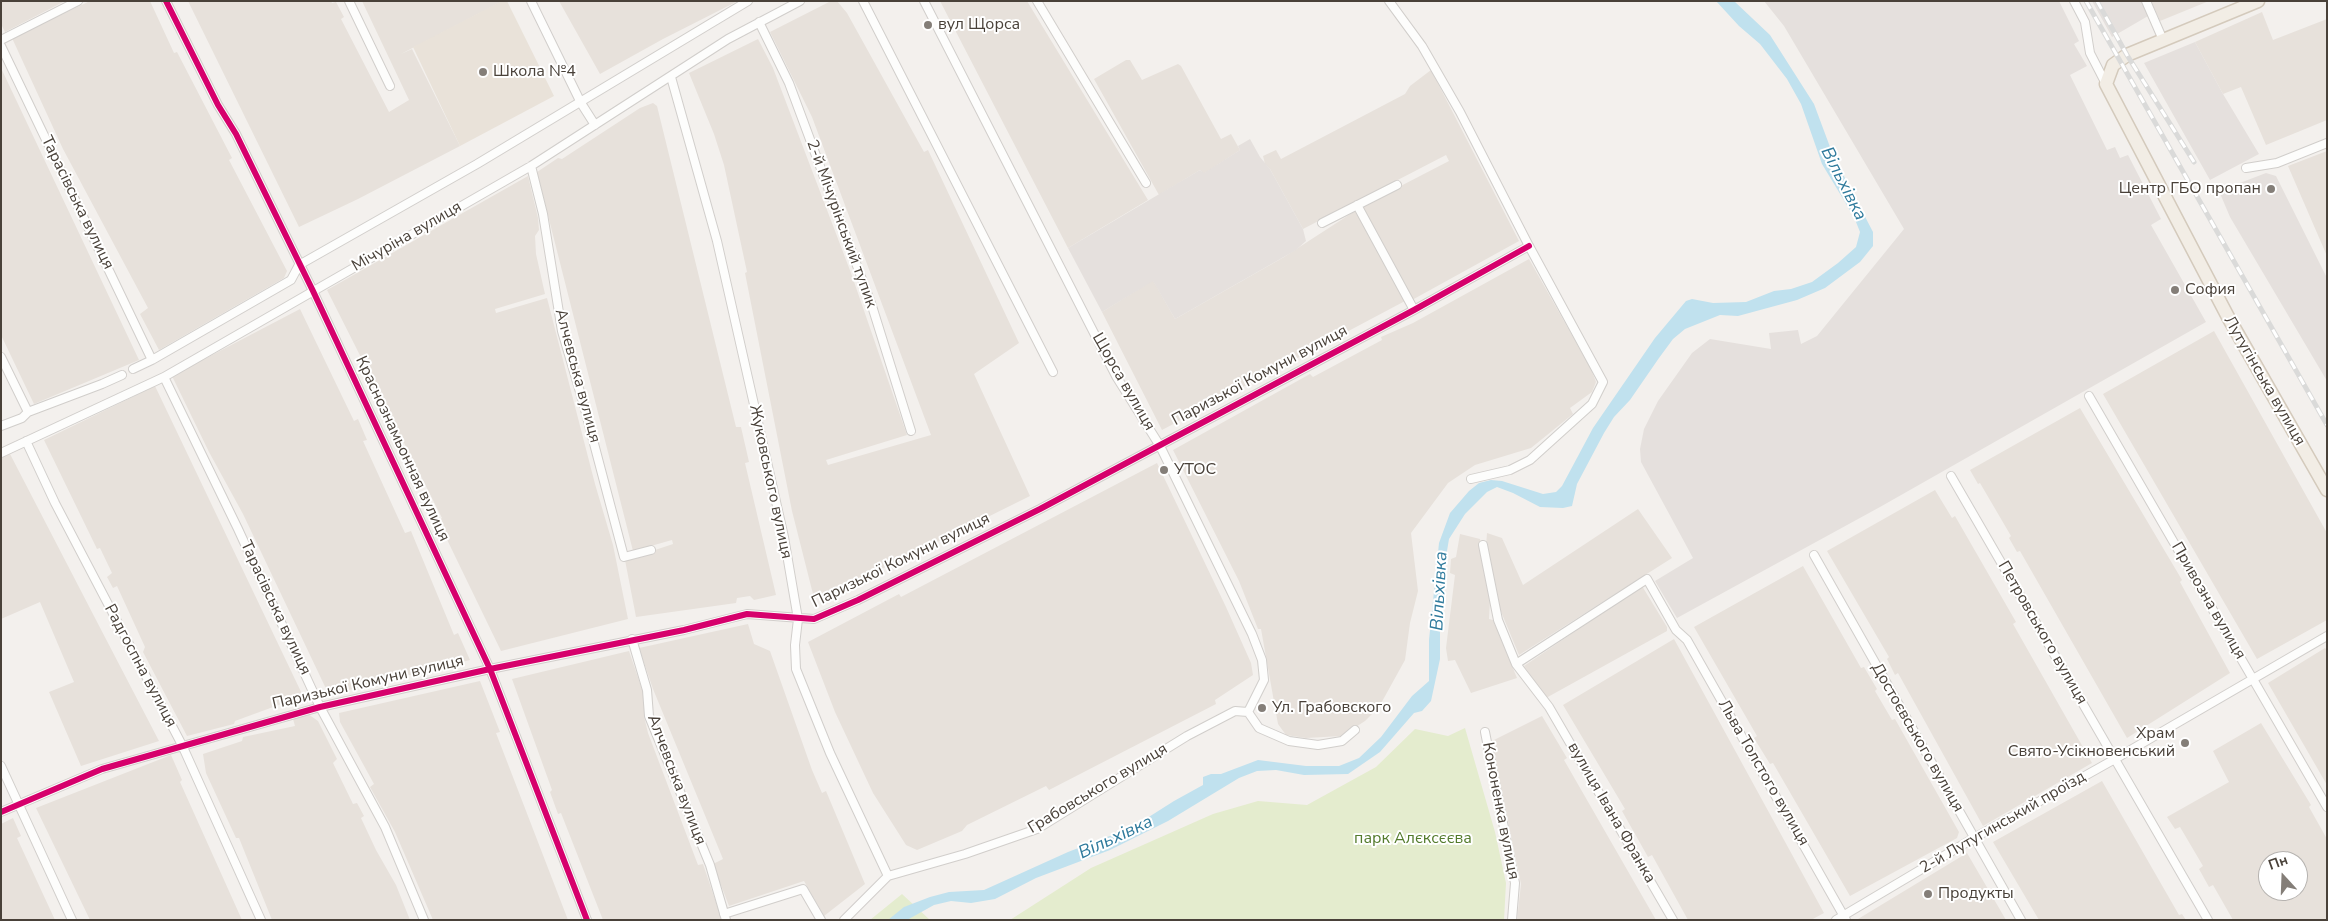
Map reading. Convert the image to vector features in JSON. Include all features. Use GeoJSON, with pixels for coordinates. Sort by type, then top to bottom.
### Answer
{"type":"FeatureCollection","features":[{"type":"Feature","properties":{"kind":"main road"},"geometry":{"type":"LineString","coordinates":[[2106,84],[2113,65],[2119,60],[2258,1]]}},
{"type":"Feature","properties":{"kind":"main road","name":"Лутугінська вулиця"},"geometry":{"type":"LineString","coordinates":[[2106,84],[2228,317],[2327,490]]}},
{"type":"Feature","properties":{"kind":"street"},"geometry":{"type":"LineString","coordinates":[[1,40],[78,1]]}},
{"type":"Feature","properties":{"kind":"street","name":"Краснознамьонная вулиця"},"geometry":{"type":"LineString","coordinates":[[166,1],[218,105],[236,134],[299,265],[314,291],[490,668],[586,920]]}},
{"type":"Feature","properties":{"kind":"street"},"geometry":{"type":"LineString","coordinates":[[349,1],[390,86]]}},
{"type":"Feature","properties":{"kind":"street"},"geometry":{"type":"LineString","coordinates":[[531,1],[581,103],[595,126]]}},
{"type":"Feature","properties":{"kind":"street","name":"Мічуріна вулиця"},"geometry":{"type":"LineString","coordinates":[[132,369],[152,360],[291,280],[299,265],[581,103],[748,1]]}},
{"type":"Feature","properties":{"kind":"street","name":"Мічуріна вулиця"},"geometry":{"type":"LineString","coordinates":[[1,453],[164,377],[531,166],[728,39],[800,1]]}},
{"type":"Feature","properties":{"kind":"street"},"geometry":{"type":"LineString","coordinates":[[863,1],[1053,372]]}},
{"type":"Feature","properties":{"kind":"street","name":"Щорса вулиця"},"geometry":{"type":"LineString","coordinates":[[924,1],[1116,376],[1160,446],[1252,634],[1262,660],[1264,680],[1248,712]]}},
{"type":"Feature","properties":{"kind":"street"},"geometry":{"type":"LineString","coordinates":[[1037,1],[1146,183]]}},
{"type":"Feature","properties":{"kind":"street"},"geometry":{"type":"LineString","coordinates":[[1389,1],[1422,46],[1460,112],[1529,246],[1603,382],[1592,404],[1530,460],[1510,470],[1471,479]]}},
{"type":"Feature","properties":{"kind":"street"},"geometry":{"type":"LineString","coordinates":[[2074,1],[2086,22],[2090,53],[2106,84]]}},
{"type":"Feature","properties":{"kind":"street"},"geometry":{"type":"LineString","coordinates":[[2146,1],[2163,40]]}},
{"type":"Feature","properties":{"kind":"street","name":"2-й Мічурінський тупик"},"geometry":{"type":"LineString","coordinates":[[759,22],[789,83],[869,297],[911,431]]}},
{"type":"Feature","properties":{"kind":"street","name":"Тарасівська вулиця"},"geometry":{"type":"LineString","coordinates":[[1,46],[152,360]]}},
{"type":"Feature","properties":{"kind":"street","name":"Жуковського вулиця"},"geometry":{"type":"LineString","coordinates":[[671,77],[717,241],[784,537],[798,618],[795,645],[796,669],[830,753],[888,876]]}},
{"type":"Feature","properties":{"kind":"street"},"geometry":{"type":"LineString","coordinates":[[2246,168],[2277,163],[2327,143]]}},
{"type":"Feature","properties":{"kind":"street","name":"Алчевська вулиця"},"geometry":{"type":"LineString","coordinates":[[531,166],[543,214],[562,330],[624,557],[651,550]]}},
{"type":"Feature","properties":{"kind":"street"},"geometry":{"type":"LineString","coordinates":[[1322,223],[1397,185]]}},
{"type":"Feature","properties":{"kind":"street"},"geometry":{"type":"LineString","coordinates":[[1358,205],[1414,310]]}},
{"type":"Feature","properties":{"kind":"street","name":"Паризької Комуни вулиця"},"geometry":{"type":"LineString","coordinates":[[1,812],[102,770],[182,745],[320,707],[490,668],[632,638],[684,630],[747,614],[814,619],[858,600],[1040,509],[1414,310],[1529,246]]}},
{"type":"Feature","properties":{"kind":"street"},"geometry":{"type":"LineString","coordinates":[[1,357],[28,412]]}},
{"type":"Feature","properties":{"kind":"street"},"geometry":{"type":"LineString","coordinates":[[1,426],[22,418],[28,412],[102,384],[122,374]]}},
{"type":"Feature","properties":{"kind":"street","name":"Тарасівська вулиця"},"geometry":{"type":"LineString","coordinates":[[164,377],[238,529],[320,707],[385,827],[424,920]]}},
{"type":"Feature","properties":{"kind":"street","name":"Привозна вулиця"},"geometry":{"type":"LineString","coordinates":[[2089,396],[2327,807]]}},
{"type":"Feature","properties":{"kind":"street","name":"Радгоспна вулиця"},"geometry":{"type":"LineString","coordinates":[[26,441],[55,503],[182,745],[261,920]]}},
{"type":"Feature","properties":{"kind":"street","name":"Петровського вулиця"},"geometry":{"type":"LineString","coordinates":[[1951,476],[2208,920]]}},
{"type":"Feature","properties":{"kind":"street","name":"вулиця Івана Франка"},"geometry":{"type":"LineString","coordinates":[[1483,545],[1498,620],[1516,664],[1549,707],[1673,920]]}},
{"type":"Feature","properties":{"kind":"street","name":"Достоєвського вулиця"},"geometry":{"type":"LineString","coordinates":[[1814,555],[2021,920]]}},
{"type":"Feature","properties":{"kind":"street","name":"Льва Толстого вулиця"},"geometry":{"type":"LineString","coordinates":[[1516,664],[1647,579],[1676,630],[1687,640],[1845,918]]}},
{"type":"Feature","properties":{"kind":"street","name":"2-й Лутугинський проїзд"},"geometry":{"type":"LineString","coordinates":[[1836,920],[1845,918],[1974,838],[2327,636]]}},
{"type":"Feature","properties":{"kind":"street","name":"Алчевська вулиця"},"geometry":{"type":"LineString","coordinates":[[632,638],[647,690],[649,716],[710,865],[725,917]]}},
{"type":"Feature","properties":{"kind":"street","name":"Грабовського вулиця"},"geometry":{"type":"LineString","coordinates":[[844,920],[888,876],[965,854],[1037,829],[1187,736],[1235,711],[1248,712]]}},
{"type":"Feature","properties":{"kind":"street"},"geometry":{"type":"LineString","coordinates":[[1248,712],[1259,728],[1288,741],[1318,745],[1342,741],[1355,730]]}},
{"type":"Feature","properties":{"kind":"street","name":"Кононенка вулиця"},"geometry":{"type":"LineString","coordinates":[[1485,732],[1515,882],[1512,920]]}},
{"type":"Feature","properties":{"kind":"street"},"geometry":{"type":"LineString","coordinates":[[1,766],[20,803],[72,920]]}},
{"type":"Feature","properties":{"kind":"street"},"geometry":{"type":"LineString","coordinates":[[725,917],[803,889],[821,920]]}},
{"type":"Feature","properties":{"kind":"shaded area"},"geometry":{"type":"Polygon","coordinates":[[[1,1],[65,1],[5,32],[1,24],[1,1]]]}},
{"type":"Feature","properties":{"kind":"shaded area"},"geometry":{"type":"Polygon","coordinates":[[[90,1],[150,1],[174,53],[177,52],[232,158],[229,160],[287,271],[284,278],[159,350],[140,314],[148,308],[63,149],[12,38],[90,1]]]}},
{"type":"Feature","properties":{"kind":"shaded area"},"geometry":{"type":"Polygon","coordinates":[[[188,1],[336,2],[344,17],[341,19],[389,112],[409,100],[362,1],[501,2],[401,54],[412,49],[460,146],[358,199],[299,227],[188,1]]]}},
{"type":"Feature","properties":{"kind":"shaded area","name":"Школа №4"},"geometry":{"type":"Polygon","coordinates":[[[502,1],[507,1],[554,96],[460,146],[413,47],[502,1]]]}},
{"type":"Feature","properties":{"kind":"shaded area"},"geometry":{"type":"Polygon","coordinates":[[[559,1],[738,1],[600,74],[559,1]]]}},
{"type":"Feature","properties":{"kind":"shaded area"},"geometry":{"type":"Polygon","coordinates":[[[831,1],[837,1],[847,13],[924,152],[928,150],[1019,343],[974,374],[1030,496],[893,564],[814,598],[792,511],[745,273],[747,272],[724,165],[714,134],[689,73],[758,39],[773,68],[851,273],[907,435],[826,460],[828,465],[931,435],[812,117],[770,32],[831,1]]]}},
{"type":"Feature","properties":{"kind":"shaded area"},"geometry":{"type":"Polygon","coordinates":[[[940,1],[1027,1],[1148,200],[1068,248],[940,1]]]}},
{"type":"Feature","properties":{"kind":"shaded area"},"geometry":{"type":"Polygon","coordinates":[[[1764,1],[2059,1],[2079,41],[2074,44],[2087,66],[2070,75],[2107,150],[2115,147],[2120,158],[2128,155],[2161,219],[2151,225],[2206,322],[1880,507],[1677,618],[1655,581],[1693,558],[1641,462],[1640,449],[1644,429],[1658,401],[1692,353],[1710,339],[1771,349],[1769,333],[1798,330],[1801,344],[1817,336],[1904,229],[1784,26],[1764,1]]]}},
{"type":"Feature","properties":{"kind":"shaded area"},"geometry":{"type":"Polygon","coordinates":[[[2092,1],[2142,1],[2148,16],[2112,37],[2092,1]]]}},
{"type":"Feature","properties":{"kind":"shaded area"},"geometry":{"type":"Polygon","coordinates":[[[2151,1],[2209,1],[2160,21],[2151,1]]]}},
{"type":"Feature","properties":{"kind":"shaded area"},"geometry":{"type":"Polygon","coordinates":[[[2262,12],[2273,40],[2327,19],[2327,120],[2266,145],[2241,87],[2223,94],[2195,42],[2262,12]]]}},
{"type":"Feature","properties":{"kind":"shaded area"},"geometry":{"type":"Polygon","coordinates":[[[2195,42],[2259,154],[2210,180],[2144,63],[2195,42]]]}},
{"type":"Feature","properties":{"kind":"shaded area"},"geometry":{"type":"Polygon","coordinates":[[[1126,60],[1130,60],[1142,80],[1178,64],[1181,66],[1221,139],[1231,134],[1240,150],[1204,174],[1200,170],[1159,195],[1094,79],[1126,60]]]}},
{"type":"Feature","properties":{"kind":"shaded area"},"geometry":{"type":"Polygon","coordinates":[[[1,68],[139,360],[34,404],[1,335],[1,68]]]}},
{"type":"Feature","properties":{"kind":"shaded area"},"geometry":{"type":"Polygon","coordinates":[[[1431,70],[1519,241],[1412,300],[1362,206],[1449,161],[1446,155],[1303,229],[1270,169],[1265,164],[1263,156],[1276,150],[1281,159],[1405,94],[1410,86],[1431,70]]]}},
{"type":"Feature","properties":{"kind":"shaded area"},"geometry":{"type":"Polygon","coordinates":[[[653,103],[657,106],[736,427],[741,427],[749,462],[745,463],[776,595],[754,600],[750,596],[737,598],[736,603],[636,617],[625,560],[673,544],[672,540],[633,551],[537,172],[558,158],[562,159],[640,108],[653,103]]]}},
{"type":"Feature","properties":{"kind":"shaded area"},"geometry":{"type":"Polygon","coordinates":[[[1250,139],[1260,157],[1270,169],[1303,229],[1306,241],[1296,250],[1175,319],[1153,281],[1102,312],[1068,248],[1200,170],[1204,173],[1240,150],[1238,146],[1250,139]]]}},
{"type":"Feature","properties":{"kind":"shaded area"},"geometry":{"type":"Polygon","coordinates":[[[2327,151],[2327,256],[2288,166],[2327,151]]]}},
{"type":"Feature","properties":{"kind":"shaded area"},"geometry":{"type":"Polygon","coordinates":[[[2266,173],[2276,176],[2327,278],[2327,381],[2230,217],[2219,191],[2266,173]]]}},
{"type":"Feature","properties":{"kind":"shaded area"},"geometry":{"type":"Polygon","coordinates":[[[528,176],[538,218],[539,230],[535,236],[536,254],[545,294],[495,309],[496,313],[547,298],[595,484],[613,545],[628,619],[501,651],[438,521],[442,518],[327,290],[528,176]]]}},
{"type":"Feature","properties":{"kind":"shaded area"},"geometry":{"type":"Polygon","coordinates":[[[1355,211],[1405,301],[1162,430],[1102,312],[1153,280],[1175,319],[1284,257],[1355,211]]]}},
{"type":"Feature","properties":{"kind":"shaded area"},"geometry":{"type":"Polygon","coordinates":[[[1529,259],[1591,369],[1596,382],[1592,392],[1570,408],[1573,414],[1531,448],[1475,465],[1448,483],[1411,533],[1418,591],[1410,623],[1405,660],[1379,707],[1365,721],[1342,736],[1306,738],[1286,735],[1278,724],[1261,629],[1258,629],[1239,581],[1173,450],[1310,374],[1313,377],[1382,340],[1381,337],[1413,323],[1529,259]]]}},
{"type":"Feature","properties":{"kind":"shaded area"},"geometry":{"type":"Polygon","coordinates":[[[300,309],[354,421],[358,419],[367,440],[363,441],[405,533],[411,531],[454,635],[458,633],[470,660],[329,695],[243,514],[209,452],[172,376],[300,309]]]}},
{"type":"Feature","properties":{"kind":"shaded area"},"geometry":{"type":"Polygon","coordinates":[[[2214,331],[2327,533],[2327,620],[2257,659],[2103,394],[2214,331]]]}},
{"type":"Feature","properties":{"kind":"shaded area"},"geometry":{"type":"Polygon","coordinates":[[[155,386],[303,696],[235,721],[234,724],[187,736],[143,652],[145,647],[117,586],[113,588],[107,577],[112,573],[100,548],[97,549],[44,440],[155,386]]]}},
{"type":"Feature","properties":{"kind":"shaded area"},"geometry":{"type":"Polygon","coordinates":[[[2080,408],[2182,580],[2180,582],[2230,673],[2127,738],[2020,551],[2017,552],[2009,538],[2011,536],[1980,483],[1978,484],[1970,470],[2080,408]]]}},
{"type":"Feature","properties":{"kind":"shaded area"},"geometry":{"type":"Polygon","coordinates":[[[10,454],[159,741],[81,766],[49,692],[74,682],[40,602],[1,619],[1,458],[10,454]]]}},
{"type":"Feature","properties":{"kind":"shaded area"},"geometry":{"type":"Polygon","coordinates":[[[1157,463],[1226,607],[1251,663],[1253,675],[1215,700],[1216,704],[1049,790],[1046,786],[967,825],[962,831],[917,850],[906,845],[873,793],[835,712],[808,642],[899,594],[901,597],[1157,463]]]}},
{"type":"Feature","properties":{"kind":"shaded area"},"geometry":{"type":"Polygon","coordinates":[[[1935,490],[1952,518],[1955,516],[2016,622],[2013,624],[2092,763],[1983,826],[1898,673],[1895,675],[1887,659],[1889,657],[1827,551],[1935,490]]]}},
{"type":"Feature","properties":{"kind":"shaded area"},"geometry":{"type":"Polygon","coordinates":[[[1638,509],[1672,558],[1519,655],[1497,602],[1486,546],[1487,533],[1502,538],[1523,585],[1638,509]]]}},
{"type":"Feature","properties":{"kind":"shaded area"},"geometry":{"type":"Polygon","coordinates":[[[1460,534],[1480,539],[1490,600],[1489,619],[1493,620],[1517,678],[1471,693],[1455,660],[1448,661],[1446,648],[1455,575],[1450,573],[1451,559],[1456,557],[1460,534]]]}},
{"type":"Feature","properties":{"kind":"shaded area"},"geometry":{"type":"Polygon","coordinates":[[[1803,566],[1861,668],[1864,667],[1877,689],[1875,691],[1892,720],[1895,719],[1959,832],[1957,838],[1850,896],[1773,763],[1770,764],[1754,738],[1757,736],[1694,627],[1803,566]]]}},
{"type":"Feature","properties":{"kind":"shaded area"},"geometry":{"type":"Polygon","coordinates":[[[1642,586],[1667,627],[1667,631],[1546,698],[1524,666],[1642,586]]]}},
{"type":"Feature","properties":{"kind":"shaded area"},"geometry":{"type":"Polygon","coordinates":[[[748,624],[754,644],[770,651],[812,770],[822,793],[826,791],[865,884],[824,916],[804,881],[729,906],[713,864],[723,859],[653,689],[639,648],[748,624]]]}},
{"type":"Feature","properties":{"kind":"shaded area"},"geometry":{"type":"Polygon","coordinates":[[[1674,639],[1824,913],[1811,920],[1688,920],[1652,855],[1648,857],[1622,811],[1625,809],[1563,705],[1674,639]]]}},
{"type":"Feature","properties":{"kind":"shaded area"},"geometry":{"type":"Polygon","coordinates":[[[2325,648],[2327,650],[2327,785],[2268,683],[2325,648]]]}},
{"type":"Feature","properties":{"kind":"shaded area"},"geometry":{"type":"Polygon","coordinates":[[[629,651],[644,695],[644,716],[648,733],[698,865],[703,864],[722,920],[603,920],[561,813],[558,814],[550,792],[552,790],[512,679],[629,651]]]}},
{"type":"Feature","properties":{"kind":"shaded area"},"geometry":{"type":"Polygon","coordinates":[[[480,681],[500,732],[496,733],[568,920],[433,920],[395,832],[370,787],[374,784],[340,722],[339,713],[480,681]]]}},
{"type":"Feature","properties":{"kind":"shaded area"},"geometry":{"type":"Polygon","coordinates":[[[308,714],[318,721],[337,759],[333,763],[353,804],[357,803],[364,816],[361,818],[376,850],[396,885],[410,920],[272,920],[239,838],[236,838],[206,773],[203,754],[242,741],[243,737],[295,726],[293,719],[308,714]]]}},
{"type":"Feature","properties":{"kind":"shaded area"},"geometry":{"type":"Polygon","coordinates":[[[1542,716],[1567,758],[1564,760],[1656,920],[1517,920],[1521,884],[1490,742],[1542,716]]]}},
{"type":"Feature","properties":{"kind":"shaded area"},"geometry":{"type":"Polygon","coordinates":[[[2261,723],[2311,805],[2309,807],[2327,839],[2327,920],[2233,920],[2213,885],[2209,887],[2199,869],[2203,866],[2180,827],[2175,829],[2167,817],[2229,782],[2213,751],[2261,723]]]}},
{"type":"Feature","properties":{"kind":"shaded area"},"geometry":{"type":"Polygon","coordinates":[[[171,755],[182,780],[180,782],[242,920],[90,920],[36,808],[171,755]]]}},
{"type":"Feature","properties":{"kind":"shaded area"},"geometry":{"type":"Polygon","coordinates":[[[2102,781],[2179,915],[2182,914],[2186,920],[2039,920],[1993,842],[2102,781]]]}},
{"type":"Feature","properties":{"kind":"shaded area"},"geometry":{"type":"Polygon","coordinates":[[[13,818],[21,836],[17,838],[55,920],[1,920],[1,824],[13,818]]]}},
{"type":"Feature","properties":{"kind":"shaded area"},"geometry":{"type":"Polygon","coordinates":[[[1967,853],[2006,920],[1858,920],[1858,919],[1967,853]]]}},
{"type":"Feature","properties":{"kind":"green space","name":"парк Алєксєєва"},"geometry":{"type":"Polygon","coordinates":[[[1465,728],[1495,832],[1506,883],[1504,920],[1010,920],[1091,868],[1213,814],[1258,801],[1307,805],[1376,767],[1415,729],[1448,736],[1465,728]]]}},
{"type":"Feature","properties":{"kind":"green space"},"geometry":{"type":"Polygon","coordinates":[[[902,894],[930,920],[870,920],[902,894]]]}},
{"type":"Feature","properties":{"kind":"water","name":"Вільхівка"},"geometry":{"type":"Polygon","coordinates":[[[1716,1],[1734,1],[1770,35],[1814,104],[1833,155],[1873,232],[1873,246],[1860,262],[1825,288],[1797,300],[1738,316],[1720,315],[1685,329],[1673,339],[1604,433],[1577,484],[1572,506],[1563,508],[1540,507],[1497,487],[1487,492],[1465,514],[1449,539],[1440,621],[1440,659],[1431,701],[1422,711],[1414,713],[1380,752],[1348,774],[1304,775],[1276,770],[1257,771],[1239,778],[1168,821],[1110,850],[1036,878],[995,899],[971,903],[951,901],[934,905],[907,920],[888,920],[904,907],[930,897],[949,892],[984,890],[1068,852],[1133,827],[1203,785],[1203,777],[1211,774],[1221,774],[1258,760],[1306,766],[1339,766],[1359,758],[1381,737],[1412,696],[1429,681],[1429,640],[1439,543],[1450,513],[1469,491],[1479,483],[1491,480],[1502,481],[1543,494],[1556,492],[1562,486],[1593,428],[1655,338],[1686,301],[1692,299],[1713,303],[1746,302],[1774,291],[1791,289],[1812,282],[1856,247],[1860,232],[1854,217],[1822,164],[1801,104],[1787,79],[1760,44],[1739,26],[1716,1]]]}},
{"type":"Feature","properties":{"kind":"railway"},"geometry":{"type":"LineString","coordinates":[[2086,1],[2327,425]]}},
{"type":"Feature","properties":{"kind":"railway"},"geometry":{"type":"LineString","coordinates":[[2097,1],[2127,55],[2194,162]]}},
{"type":"Feature","properties":{"kind":"cycle path"},"geometry":{"type":"LineString","coordinates":[[166,1],[218,105],[236,134],[313,291],[490,669],[587,920]]}},
{"type":"Feature","properties":{"kind":"cycle path"},"geometry":{"type":"LineString","coordinates":[[1,812],[102,769],[320,707],[490,669],[684,630],[747,614],[814,619],[858,600],[1040,509],[1414,310],[1529,246]]}},
{"type":"Feature","properties":{"kind":"place","name":"вул Щорса"},"geometry":{"type":"Point","coordinates":[928,25]}},
{"type":"Feature","properties":{"kind":"place","name":"Школа №4"},"geometry":{"type":"Point","coordinates":[483,72]}},
{"type":"Feature","properties":{"kind":"place","name":"Центр ГБО пропан"},"geometry":{"type":"Point","coordinates":[2271,189]}},
{"type":"Feature","properties":{"kind":"place","name":"София"},"geometry":{"type":"Point","coordinates":[2175,290]}},
{"type":"Feature","properties":{"kind":"place","name":"УТОС"},"geometry":{"type":"Point","coordinates":[1164,470]}},
{"type":"Feature","properties":{"kind":"place","name":"Ул. Грабовского"},"geometry":{"type":"Point","coordinates":[1262,708]}},
{"type":"Feature","properties":{"kind":"place","name":"Храм Свято-Усікновенський"},"geometry":{"type":"Point","coordinates":[2185,743]}},
{"type":"Feature","properties":{"kind":"place","name":"Продукты"},"geometry":{"type":"Point","coordinates":[1928,894]}}]}
